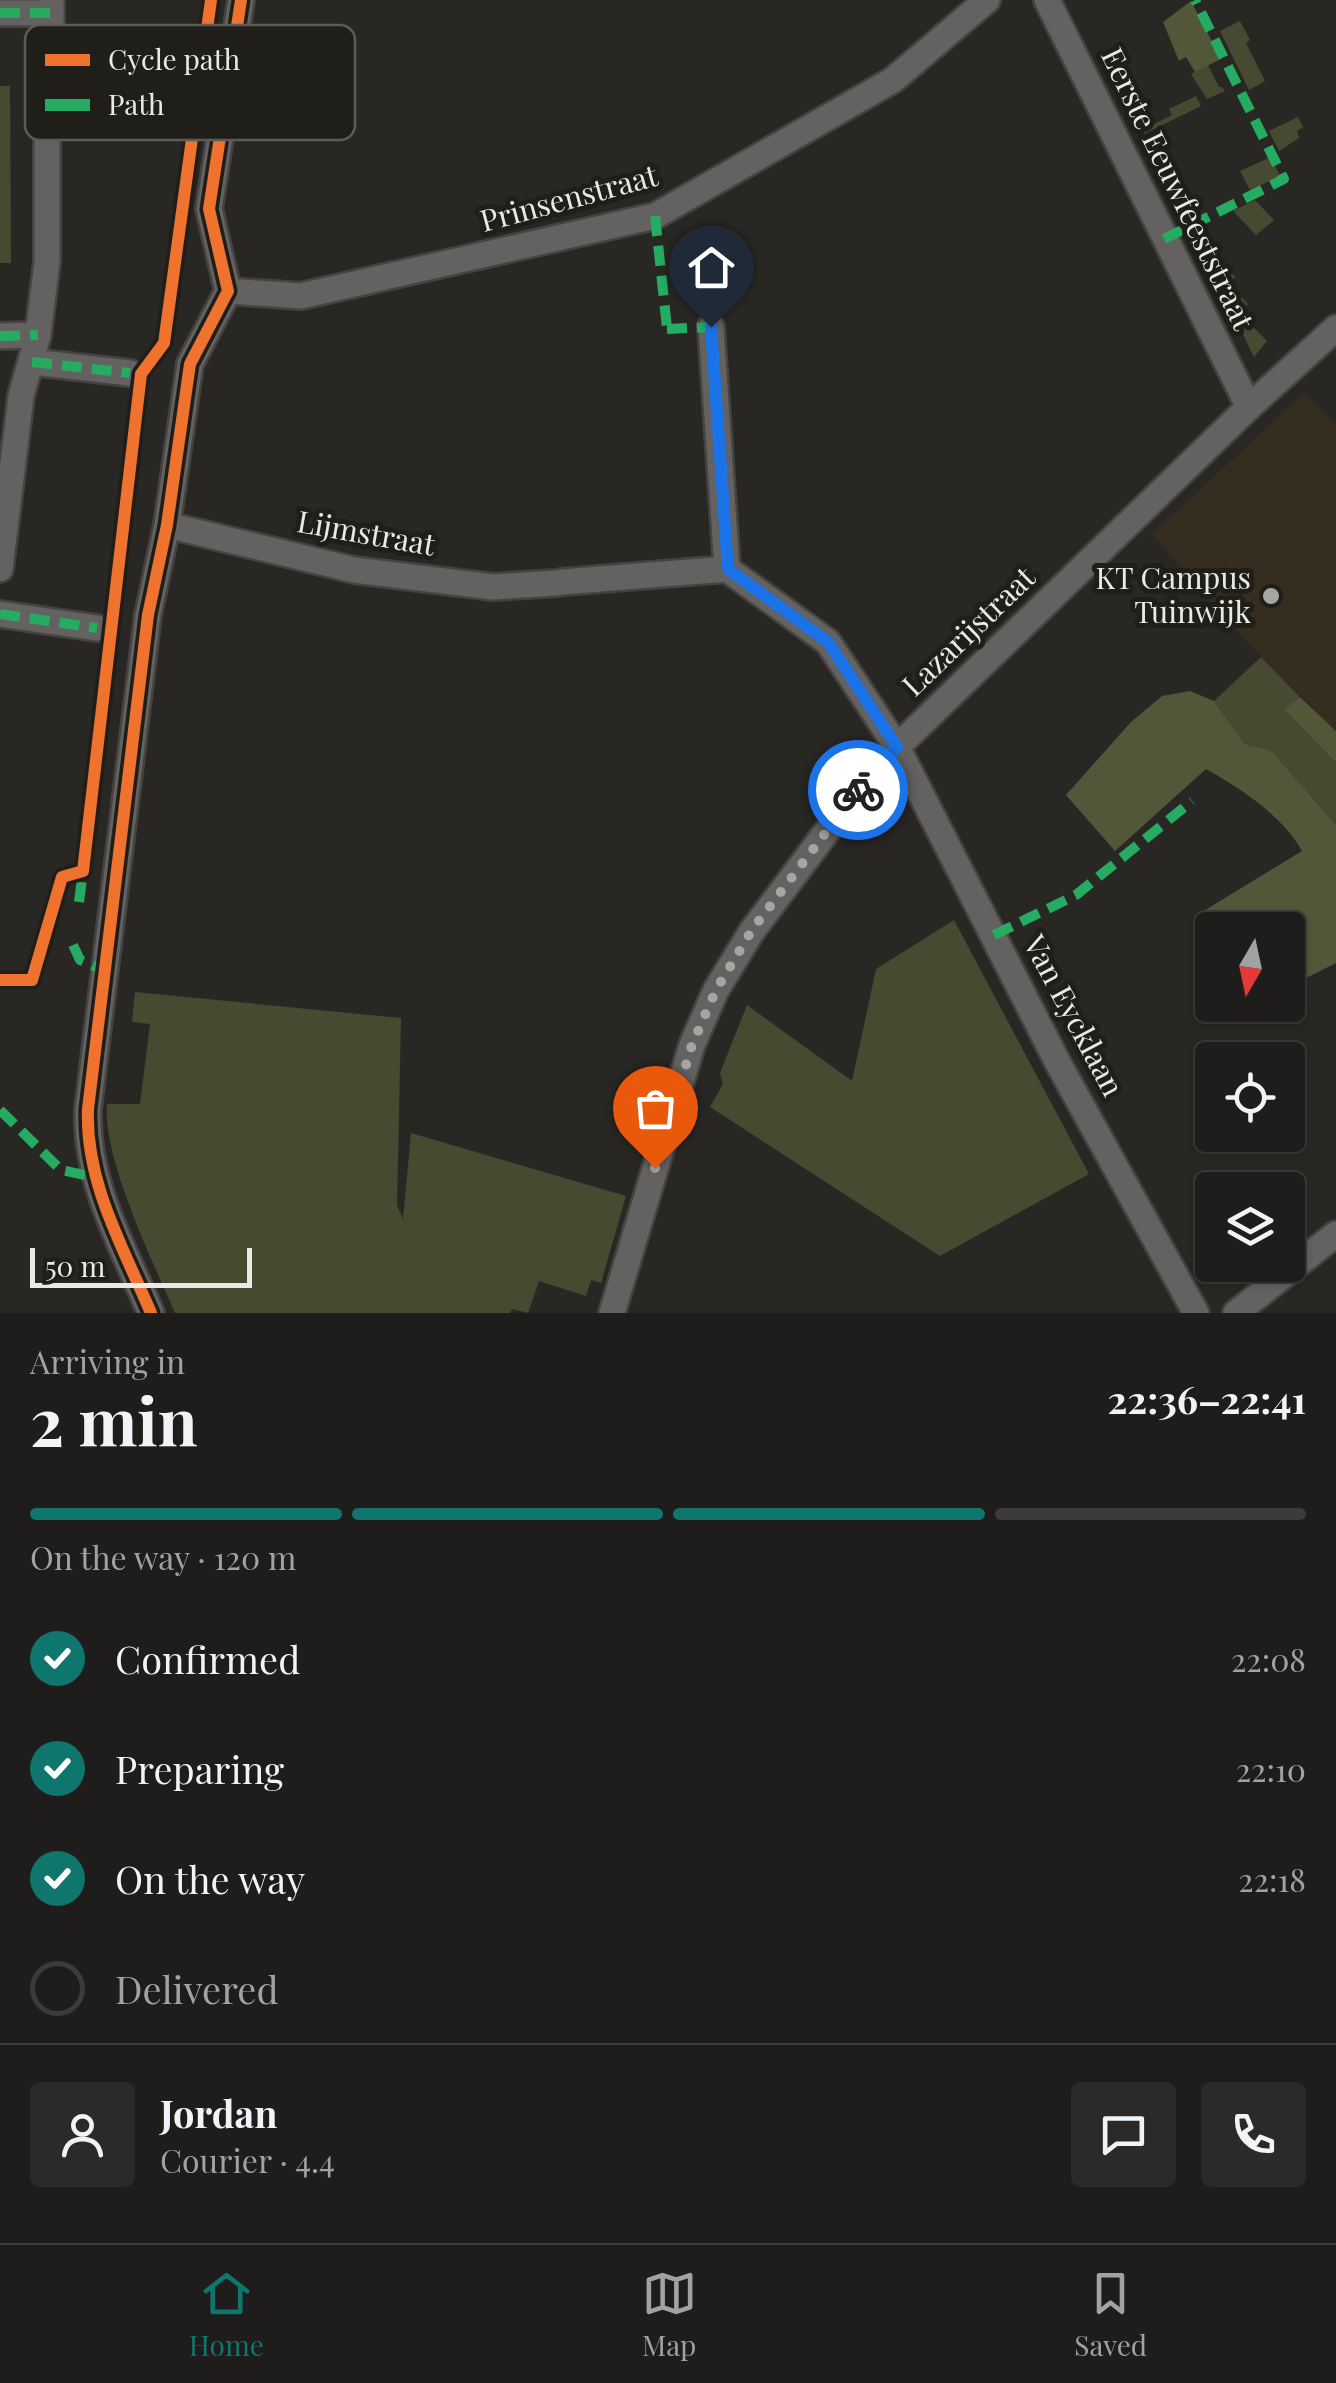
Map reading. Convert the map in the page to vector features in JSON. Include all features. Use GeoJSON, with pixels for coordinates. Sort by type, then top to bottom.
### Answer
{"type":"FeatureCollection","features":[{"type":"Feature","properties":{"kind":"street"},"geometry":{"type":"LineString","coordinates":[[237,25],[241,0]]}},
{"type":"Feature","properties":{"kind":"street","name":"Prinsenstraat"},"geometry":{"type":"LineString","coordinates":[[228,291],[301,296],[655,216],[893,80],[987,0]]}},
{"type":"Feature","properties":{"kind":"street","name":"Eerste Eeuwfeeststraat"},"geometry":{"type":"LineString","coordinates":[[1047,0],[1249,407]]}},
{"type":"Feature","properties":{"kind":"street"},"geometry":{"type":"LineString","coordinates":[[0,13],[51,6]]}},
{"type":"Feature","properties":{"kind":"street"},"geometry":{"type":"LineString","coordinates":[[0,569],[21,396],[38,335],[47,262],[46,140]]}},
{"type":"Feature","properties":{"kind":"street"},"geometry":{"type":"LineString","coordinates":[[150,1313],[94,1177],[87,1137],[148,615],[190,364],[228,291],[208,209],[219,140]]}},
{"type":"Feature","properties":{"kind":"street"},"geometry":{"type":"LineString","coordinates":[[711,327],[728,569]]}},
{"type":"Feature","properties":{"kind":"street","name":"Lazarijstraat"},"geometry":{"type":"LineString","coordinates":[[612,1313],[692,1045],[716,990],[763,915],[854,794],[897,747],[1336,328]]}},
{"type":"Feature","properties":{"kind":"street"},"geometry":{"type":"LineString","coordinates":[[0,336],[38,335]]}},
{"type":"Feature","properties":{"kind":"street"},"geometry":{"type":"LineString","coordinates":[[32,362],[130,372]]}},
{"type":"Feature","properties":{"kind":"street","name":"Lijmstraat"},"geometry":{"type":"LineString","coordinates":[[166,525],[354,570],[493,587],[728,569]]}},
{"type":"Feature","properties":{"kind":"street","name":"Van Eycklaan"},"geometry":{"type":"LineString","coordinates":[[728,569],[828,642],[897,747],[1058,1062],[1196,1313]]}},
{"type":"Feature","properties":{"kind":"street"},"geometry":{"type":"LineString","coordinates":[[0,614],[97,628]]}},
{"type":"Feature","properties":{"kind":"street"},"geometry":{"type":"LineString","coordinates":[[1236,1313],[1336,1234]]}},
{"type":"Feature","properties":{"kind":"shaded area","name":"KT Campus Tuinwijk"},"geometry":{"type":"Polygon","coordinates":[[[1304,393],[1336,425],[1336,731],[1261,657],[1152,534],[1304,393]]]}},
{"type":"Feature","properties":{"kind":"green space"},"geometry":{"type":"Polygon","coordinates":[[[1191,1],[1221,59],[1195,72],[1186,57],[1179,61],[1163,22],[1191,1]]]}},
{"type":"Feature","properties":{"kind":"green space"},"geometry":{"type":"Polygon","coordinates":[[[1240,21],[1265,81],[1249,90],[1220,31],[1240,21]]]}},
{"type":"Feature","properties":{"kind":"green space"},"geometry":{"type":"Polygon","coordinates":[[[1208,65],[1225,91],[1207,99],[1191,74],[1208,65]]]}},
{"type":"Feature","properties":{"kind":"green space"},"geometry":{"type":"Polygon","coordinates":[[[0,86],[10,86],[11,263],[0,263],[0,86]]]}},
{"type":"Feature","properties":{"kind":"green space"},"geometry":{"type":"Polygon","coordinates":[[[1196,96],[1201,106],[1144,134],[1142,130],[1172,115],[1169,109],[1196,96]]]}},
{"type":"Feature","properties":{"kind":"green space"},"geometry":{"type":"Polygon","coordinates":[[[1298,117],[1303,127],[1297,131],[1299,138],[1279,151],[1269,131],[1298,117]]]}},
{"type":"Feature","properties":{"kind":"green space"},"geometry":{"type":"Polygon","coordinates":[[[1271,157],[1280,176],[1250,190],[1240,171],[1271,157]]]}},
{"type":"Feature","properties":{"kind":"green space"},"geometry":{"type":"Polygon","coordinates":[[[1255,200],[1274,220],[1256,235],[1233,211],[1255,200]]]}},
{"type":"Feature","properties":{"kind":"green space"},"geometry":{"type":"Polygon","coordinates":[[[1204,244],[1235,277],[1229,284],[1248,304],[1240,314],[1267,341],[1254,357],[1201,248],[1204,244]]]}},
{"type":"Feature","properties":{"kind":"green space"},"geometry":{"type":"Polygon","coordinates":[[[1261,657],[1300,697],[1284,709],[1336,763],[1336,825],[1271,750],[1245,744],[1214,701],[1261,657]]]}},
{"type":"Feature","properties":{"kind":"green space"},"geometry":{"type":"Polygon","coordinates":[[[1190,691],[1214,701],[1245,744],[1271,750],[1336,825],[1336,963],[1305,978],[1305,912],[1202,912],[1302,851],[1272,815],[1206,769],[1115,851],[1066,795],[1131,722],[1162,696],[1190,691]]]}},
{"type":"Feature","properties":{"kind":"green space"},"geometry":{"type":"Polygon","coordinates":[[[1300,697],[1336,731],[1336,763],[1284,709],[1300,697]]]}},
{"type":"Feature","properties":{"kind":"green space"},"geometry":{"type":"Polygon","coordinates":[[[954,920],[1089,1174],[940,1256],[710,1107],[723,1084],[720,1073],[747,1005],[852,1081],[876,969],[954,920]]]}},
{"type":"Feature","properties":{"kind":"green space"},"geometry":{"type":"Polygon","coordinates":[[[135,992],[401,1018],[397,1205],[403,1219],[411,1133],[626,1196],[601,1283],[591,1280],[586,1296],[539,1281],[528,1313],[512,1309],[510,1313],[175,1313],[131,1209],[112,1152],[108,1126],[107,1104],[140,1104],[150,1024],[132,1022],[135,992]]]}},
{"type":"Feature","properties":{"kind":"marked path"},"geometry":{"type":"LineString","coordinates":[[1164,239],[1284,179],[1195,0]]}},
{"type":"Feature","properties":{"kind":"marked path"},"geometry":{"type":"LineString","coordinates":[[0,13],[51,13]]}},
{"type":"Feature","properties":{"kind":"marked path"},"geometry":{"type":"LineString","coordinates":[[655,216],[667,328]]}},
{"type":"Feature","properties":{"kind":"marked path"},"geometry":{"type":"LineString","coordinates":[[667,329],[711,327]]}},
{"type":"Feature","properties":{"kind":"marked path"},"geometry":{"type":"LineString","coordinates":[[0,336],[38,335]]}},
{"type":"Feature","properties":{"kind":"marked path"},"geometry":{"type":"LineString","coordinates":[[32,362],[130,373]]}},
{"type":"Feature","properties":{"kind":"marked path"},"geometry":{"type":"LineString","coordinates":[[0,614],[97,628]]}},
{"type":"Feature","properties":{"kind":"marked path"},"geometry":{"type":"LineString","coordinates":[[994,935],[1076,895],[1192,801]]}},
{"type":"Feature","properties":{"kind":"marked path"},"geometry":{"type":"LineString","coordinates":[[79,902],[84,863]]}},
{"type":"Feature","properties":{"kind":"marked path"},"geometry":{"type":"LineString","coordinates":[[73,945],[80,960],[105,971]]}},
{"type":"Feature","properties":{"kind":"marked path"},"geometry":{"type":"LineString","coordinates":[[0,1110],[61,1170],[94,1177]]}},
{"type":"Feature","properties":{"kind":"cycle path"},"geometry":{"type":"LineString","coordinates":[[208,25],[211,0]]}},
{"type":"Feature","properties":{"kind":"cycle path"},"geometry":{"type":"LineString","coordinates":[[237,25],[241,0]]}},
{"type":"Feature","properties":{"kind":"cycle path"},"geometry":{"type":"LineString","coordinates":[[0,980],[32,980],[62,877],[83,871],[141,374],[164,343],[192,140]]}},
{"type":"Feature","properties":{"kind":"cycle path"},"geometry":{"type":"LineString","coordinates":[[151,1313],[99,1188],[88,1109],[148,615],[167,525],[190,364],[228,291],[209,209],[220,140]]}},
{"type":"Feature","properties":{"kind":"way so far"},"geometry":{"type":"LineString","coordinates":[[655,1168],[692,1045],[716,990],[752,930],[858,790]]}},
{"type":"Feature","properties":{"kind":"place","name":"KT Campus Tuinwijk"},"geometry":{"type":"Point","coordinates":[1271,596]}},
{"type":"Feature","properties":{"kind":"route"},"geometry":{"type":"LineString","coordinates":[[711,327],[728,569],[828,642],[897,747],[858,790]]}}]}
